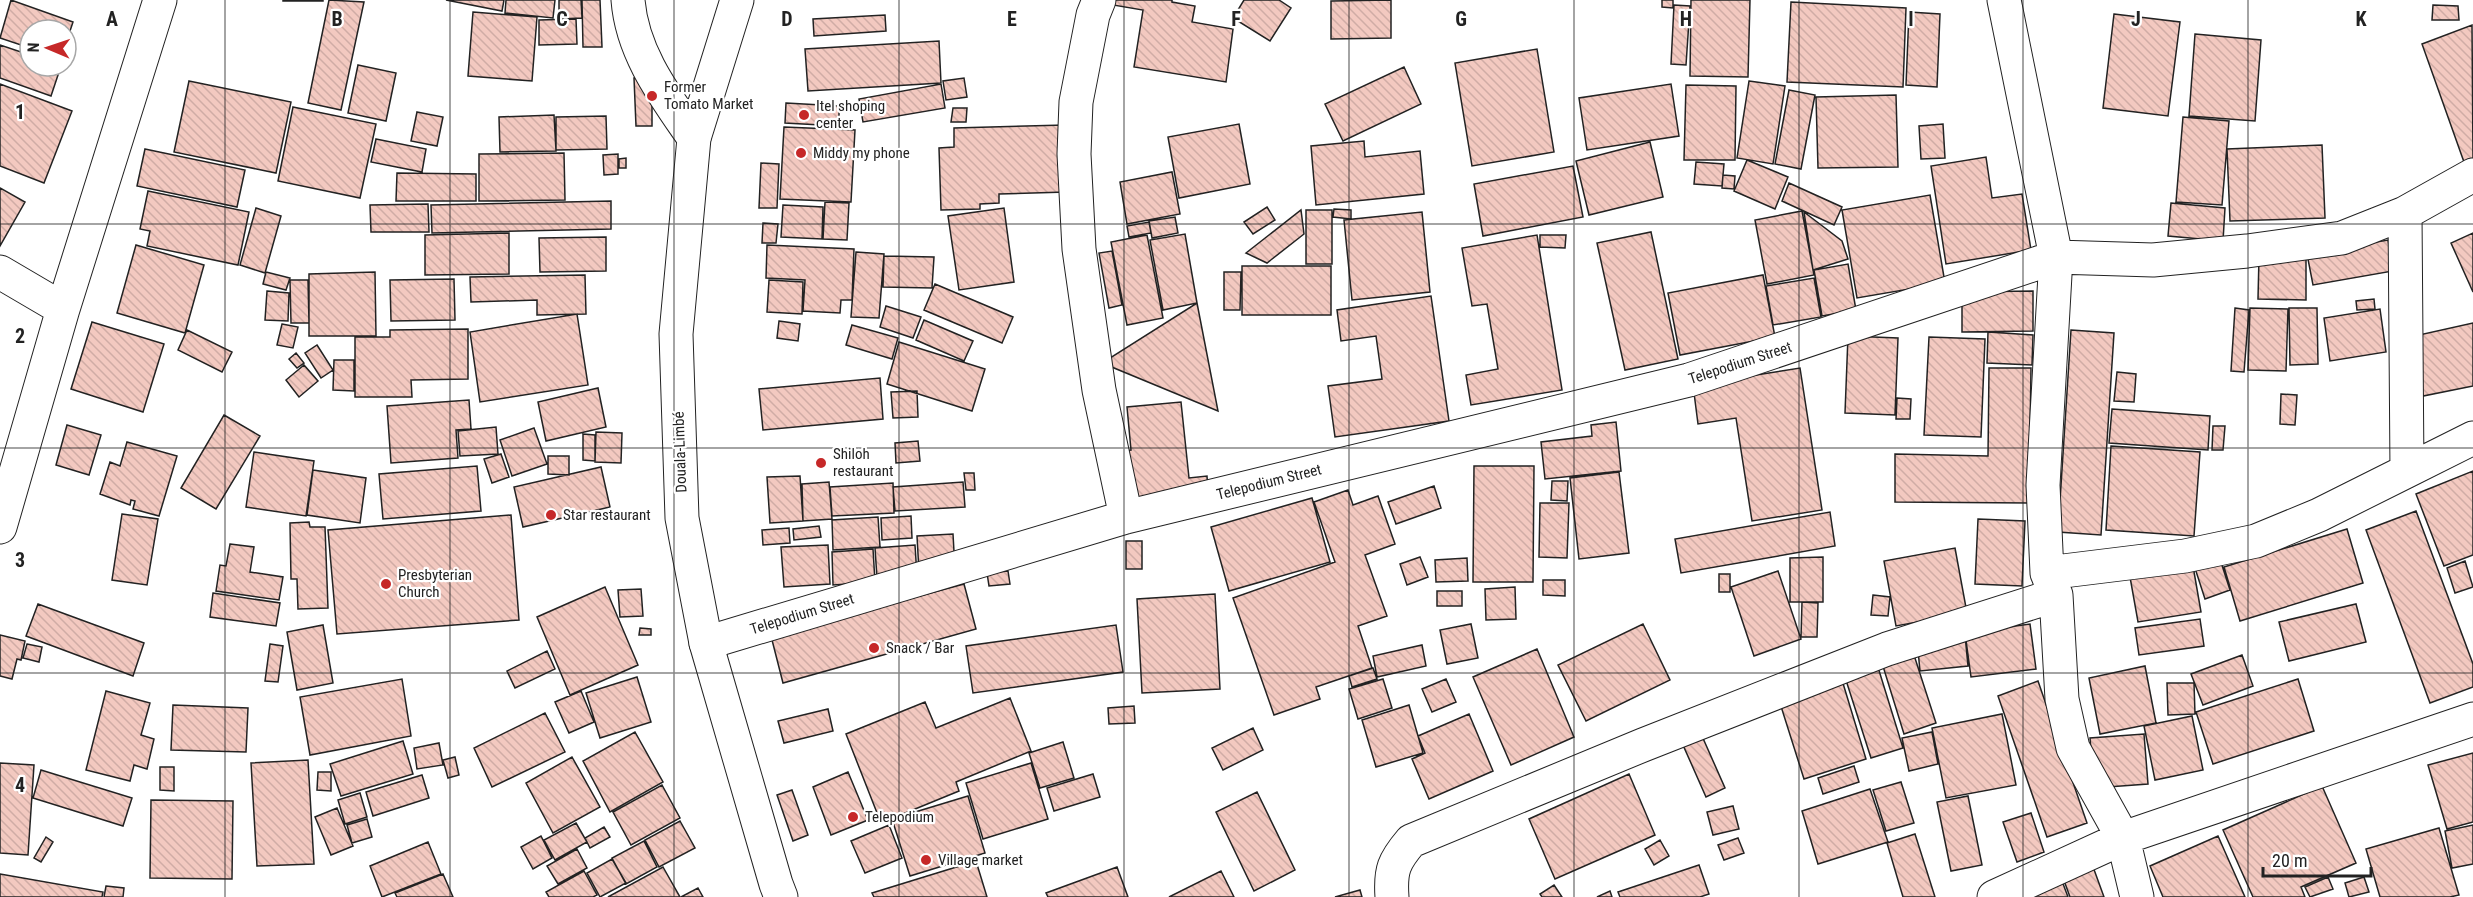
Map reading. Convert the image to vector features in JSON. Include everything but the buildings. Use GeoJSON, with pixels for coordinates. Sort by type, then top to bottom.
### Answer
{"type":"FeatureCollection","features":[{"type":"Feature","properties":{"kind":"main road"},"geometry":{"type":"LineString","coordinates":[[0,527],[63,309],[160,0]]}},
{"type":"Feature","properties":{"kind":"main road"},"geometry":{"type":"LineString","coordinates":[[628,0],[630,18],[646,65],[694,138]]}},
{"type":"Feature","properties":{"kind":"main road","name":"Douala-Limbé"},"geometry":{"type":"LineString","coordinates":[[737,0],[694,138],[676,334],[682,518],[706,643],[781,897]]}},
{"type":"Feature","properties":{"kind":"main road"},"geometry":{"type":"LineString","coordinates":[[1100,0],[1093,15],[1076,102],[1074,154],[1079,249],[1099,390],[1126,517]]}},
{"type":"Feature","properties":{"kind":"main road"},"geometry":{"type":"LineString","coordinates":[[2004,0],[2056,257],[2043,485],[2061,699],[2073,748],[2122,838],[2137,897]]}},
{"type":"Feature","properties":{"kind":"main road"},"geometry":{"type":"LineString","coordinates":[[2056,257],[2153,260],[2247,251],[2342,238],[2405,213],[2473,175]]}},
{"type":"Feature","properties":{"kind":"main road"},"geometry":{"type":"LineString","coordinates":[[2405,213],[2407,471]]}},
{"type":"Feature","properties":{"kind":"main road","name":"Telepodium Street"},"geometry":{"type":"LineString","coordinates":[[706,643],[1126,517],[1689,380],[2056,257]]}},
{"type":"Feature","properties":{"kind":"main road"},"geometry":{"type":"LineString","coordinates":[[0,272],[63,309]]}},
{"type":"Feature","properties":{"kind":"main road"},"geometry":{"type":"LineString","coordinates":[[1392,897],[1391,879],[1396,859],[1411,841],[1643,745],[2051,584],[2256,542],[2319,515],[2473,438]]}},
{"type":"Feature","properties":{"kind":"main road"},"geometry":{"type":"LineString","coordinates":[[1994,897],[2122,838],[2473,719]]}},
{"type":"Feature","properties":{"kind":"place","name":"Former Tomato Market"},"geometry":{"type":"Point","coordinates":[652,96]}},
{"type":"Feature","properties":{"kind":"place","name":"Itel shoping center"},"geometry":{"type":"Point","coordinates":[804,115]}},
{"type":"Feature","properties":{"kind":"place","name":"Middy my phone"},"geometry":{"type":"Point","coordinates":[801,153]}},
{"type":"Feature","properties":{"kind":"place","name":"Shiloh restaurant"},"geometry":{"type":"Point","coordinates":[821,463]}},
{"type":"Feature","properties":{"kind":"place","name":"Star restaurant"},"geometry":{"type":"Point","coordinates":[551,515]}},
{"type":"Feature","properties":{"kind":"place","name":"Presbyterian Church"},"geometry":{"type":"Point","coordinates":[386,584]}},
{"type":"Feature","properties":{"kind":"place","name":"Snack / Bar"},"geometry":{"type":"Point","coordinates":[874,648]}},
{"type":"Feature","properties":{"kind":"place","name":"Telepodium"},"geometry":{"type":"Point","coordinates":[853,817]}},
{"type":"Feature","properties":{"kind":"place","name":"Village market"},"geometry":{"type":"Point","coordinates":[926,860]}}]}
